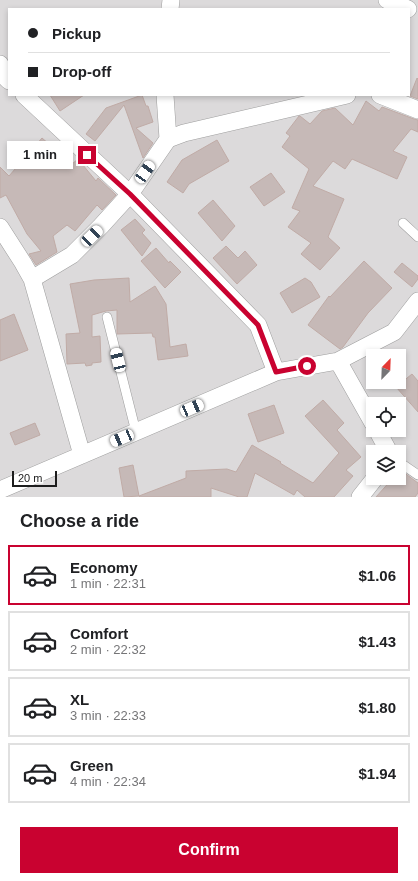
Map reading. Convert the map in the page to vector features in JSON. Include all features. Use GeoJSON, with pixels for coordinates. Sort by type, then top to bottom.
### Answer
{"type":"FeatureCollection","features":[{"type":"Feature","properties":{"kind":"street"},"geometry":{"type":"LineString","coordinates":[[387,0],[406,8]]}},
{"type":"Feature","properties":{"kind":"street"},"geometry":{"type":"LineString","coordinates":[[0,64],[5,77],[8,80]]}},
{"type":"Feature","properties":{"kind":"street"},"geometry":{"type":"LineString","coordinates":[[25,96],[130,194],[258,325],[276,372]]}},
{"type":"Feature","properties":{"kind":"street"},"geometry":{"type":"LineString","coordinates":[[165,96],[168,139]]}},
{"type":"Feature","properties":{"kind":"street"},"geometry":{"type":"LineString","coordinates":[[32,279],[72,255],[101,226],[130,194],[168,139],[184,133],[343,96]]}},
{"type":"Feature","properties":{"kind":"street"},"geometry":{"type":"LineString","coordinates":[[383,96],[418,110]]}},
{"type":"Feature","properties":{"kind":"street"},"geometry":{"type":"LineString","coordinates":[[0,227],[32,279],[82,455]]}},
{"type":"Feature","properties":{"kind":"street"},"geometry":{"type":"LineString","coordinates":[[0,490],[276,372],[338,361],[394,332],[418,301]]}},
{"type":"Feature","properties":{"kind":"street"},"geometry":{"type":"LineString","coordinates":[[338,361],[366,411]]}},
{"type":"Feature","properties":{"kind":"street"},"geometry":{"type":"LineString","coordinates":[[360,497],[369,485]]}},
{"type":"Feature","properties":{"kind":"lane"},"geometry":{"type":"LineString","coordinates":[[402,223],[418,237]]}},
{"type":"Feature","properties":{"kind":"lane"},"geometry":{"type":"LineString","coordinates":[[107,317],[136,432]]}},
{"type":"Feature","properties":{"kind":"lane"},"geometry":{"type":"LineString","coordinates":[[406,467],[418,475]]}},
{"type":"Feature","properties":{"kind":"shaded area"},"geometry":{"type":"Polygon","coordinates":[[[0,0],[418,0],[418,497],[0,497],[0,0]]]}},
{"type":"Feature","properties":{"kind":"building"},"geometry":{"type":"Polygon","coordinates":[[[417,78],[418,79],[418,99],[410,96],[417,78]]]}},
{"type":"Feature","properties":{"kind":"building"},"geometry":{"type":"Polygon","coordinates":[[[51,96],[82,96],[60,111],[51,96]]]}},
{"type":"Feature","properties":{"kind":"building"},"geometry":{"type":"Polygon","coordinates":[[[142,96],[146,106],[148,106],[153,122],[136,128],[153,143],[143,158],[124,105],[95,141],[86,134],[106,108],[142,96]]]}},
{"type":"Feature","properties":{"kind":"building"},"geometry":{"type":"Polygon","coordinates":[[[366,101],[379,111],[382,107],[418,120],[418,132],[411,129],[393,151],[407,157],[397,179],[352,159],[345,169],[333,161],[313,186],[344,199],[328,237],[340,248],[320,270],[301,254],[311,243],[288,227],[300,211],[292,208],[309,169],[282,147],[290,136],[286,133],[299,116],[310,124],[322,111],[335,108],[353,125],[366,101]]]}},
{"type":"Feature","properties":{"kind":"building"},"geometry":{"type":"Polygon","coordinates":[[[42,138],[72,164],[78,159],[96,181],[98,178],[116,195],[102,210],[97,205],[75,231],[67,225],[53,236],[57,252],[36,265],[29,254],[41,251],[27,234],[6,195],[0,198],[0,167],[9,176],[42,138]]]}},
{"type":"Feature","properties":{"kind":"building"},"geometry":{"type":"Polygon","coordinates":[[[217,140],[229,161],[189,184],[183,193],[167,182],[182,160],[217,140]]]}},
{"type":"Feature","properties":{"kind":"building"},"geometry":{"type":"Polygon","coordinates":[[[271,173],[285,192],[264,206],[250,187],[271,173]]]}},
{"type":"Feature","properties":{"kind":"building"},"geometry":{"type":"Polygon","coordinates":[[[213,200],[235,226],[222,241],[198,213],[213,200]]]}},
{"type":"Feature","properties":{"kind":"building"},"geometry":{"type":"Polygon","coordinates":[[[135,219],[145,230],[142,233],[151,243],[142,256],[121,230],[135,219]]]}},
{"type":"Feature","properties":{"kind":"building"},"geometry":{"type":"Polygon","coordinates":[[[226,246],[238,258],[245,251],[257,265],[237,284],[213,258],[226,246]]]}},
{"type":"Feature","properties":{"kind":"building"},"geometry":{"type":"Polygon","coordinates":[[[156,248],[169,263],[170,261],[181,272],[165,288],[141,261],[156,248]]]}},
{"type":"Feature","properties":{"kind":"building"},"geometry":{"type":"Polygon","coordinates":[[[364,261],[392,288],[368,313],[340,349],[308,325],[329,296],[330,297],[364,261]]]}},
{"type":"Feature","properties":{"kind":"building"},"geometry":{"type":"Polygon","coordinates":[[[402,263],[418,276],[418,279],[412,287],[394,272],[402,263]]]}},
{"type":"Feature","properties":{"kind":"building"},"geometry":{"type":"Polygon","coordinates":[[[129,278],[130,302],[155,286],[166,304],[170,347],[186,344],[188,356],[158,360],[155,337],[153,337],[152,333],[117,334],[117,310],[92,315],[92,337],[100,336],[101,362],[92,363],[92,365],[86,366],[85,363],[67,364],[66,334],[80,333],[70,284],[94,280],[129,278]]]}},
{"type":"Feature","properties":{"kind":"building"},"geometry":{"type":"Polygon","coordinates":[[[305,278],[311,282],[320,297],[292,313],[280,293],[305,278]]]}},
{"type":"Feature","properties":{"kind":"building"},"geometry":{"type":"Polygon","coordinates":[[[14,314],[28,350],[0,361],[0,320],[14,314]]]}},
{"type":"Feature","properties":{"kind":"building"},"geometry":{"type":"Polygon","coordinates":[[[412,374],[418,381],[418,412],[398,389],[406,389],[406,379],[412,374]]]}},
{"type":"Feature","properties":{"kind":"building"},"geometry":{"type":"Polygon","coordinates":[[[323,400],[344,423],[337,430],[361,457],[346,470],[353,476],[334,497],[305,497],[297,490],[294,495],[255,473],[247,497],[239,497],[211,488],[211,497],[139,496],[186,478],[186,471],[227,469],[236,472],[252,445],[313,483],[339,453],[305,416],[323,400]]]}},
{"type":"Feature","properties":{"kind":"building"},"geometry":{"type":"Polygon","coordinates":[[[274,405],[284,433],[258,442],[248,414],[274,405]]]}},
{"type":"Feature","properties":{"kind":"building"},"geometry":{"type":"Polygon","coordinates":[[[35,423],[40,435],[15,445],[10,433],[35,423]]]}},
{"type":"Feature","properties":{"kind":"building"},"geometry":{"type":"Polygon","coordinates":[[[133,465],[139,496],[124,497],[119,468],[133,465]]]}},
{"type":"Feature","properties":{"kind":"building"},"geometry":{"type":"Polygon","coordinates":[[[406,474],[418,483],[418,493],[415,497],[376,497],[387,485],[406,485],[406,474]]]}},
{"type":"Feature","properties":{"kind":"route"},"geometry":{"type":"LineString","coordinates":[[87,155],[130,194],[258,325],[276,372],[307,366]]}}]}
